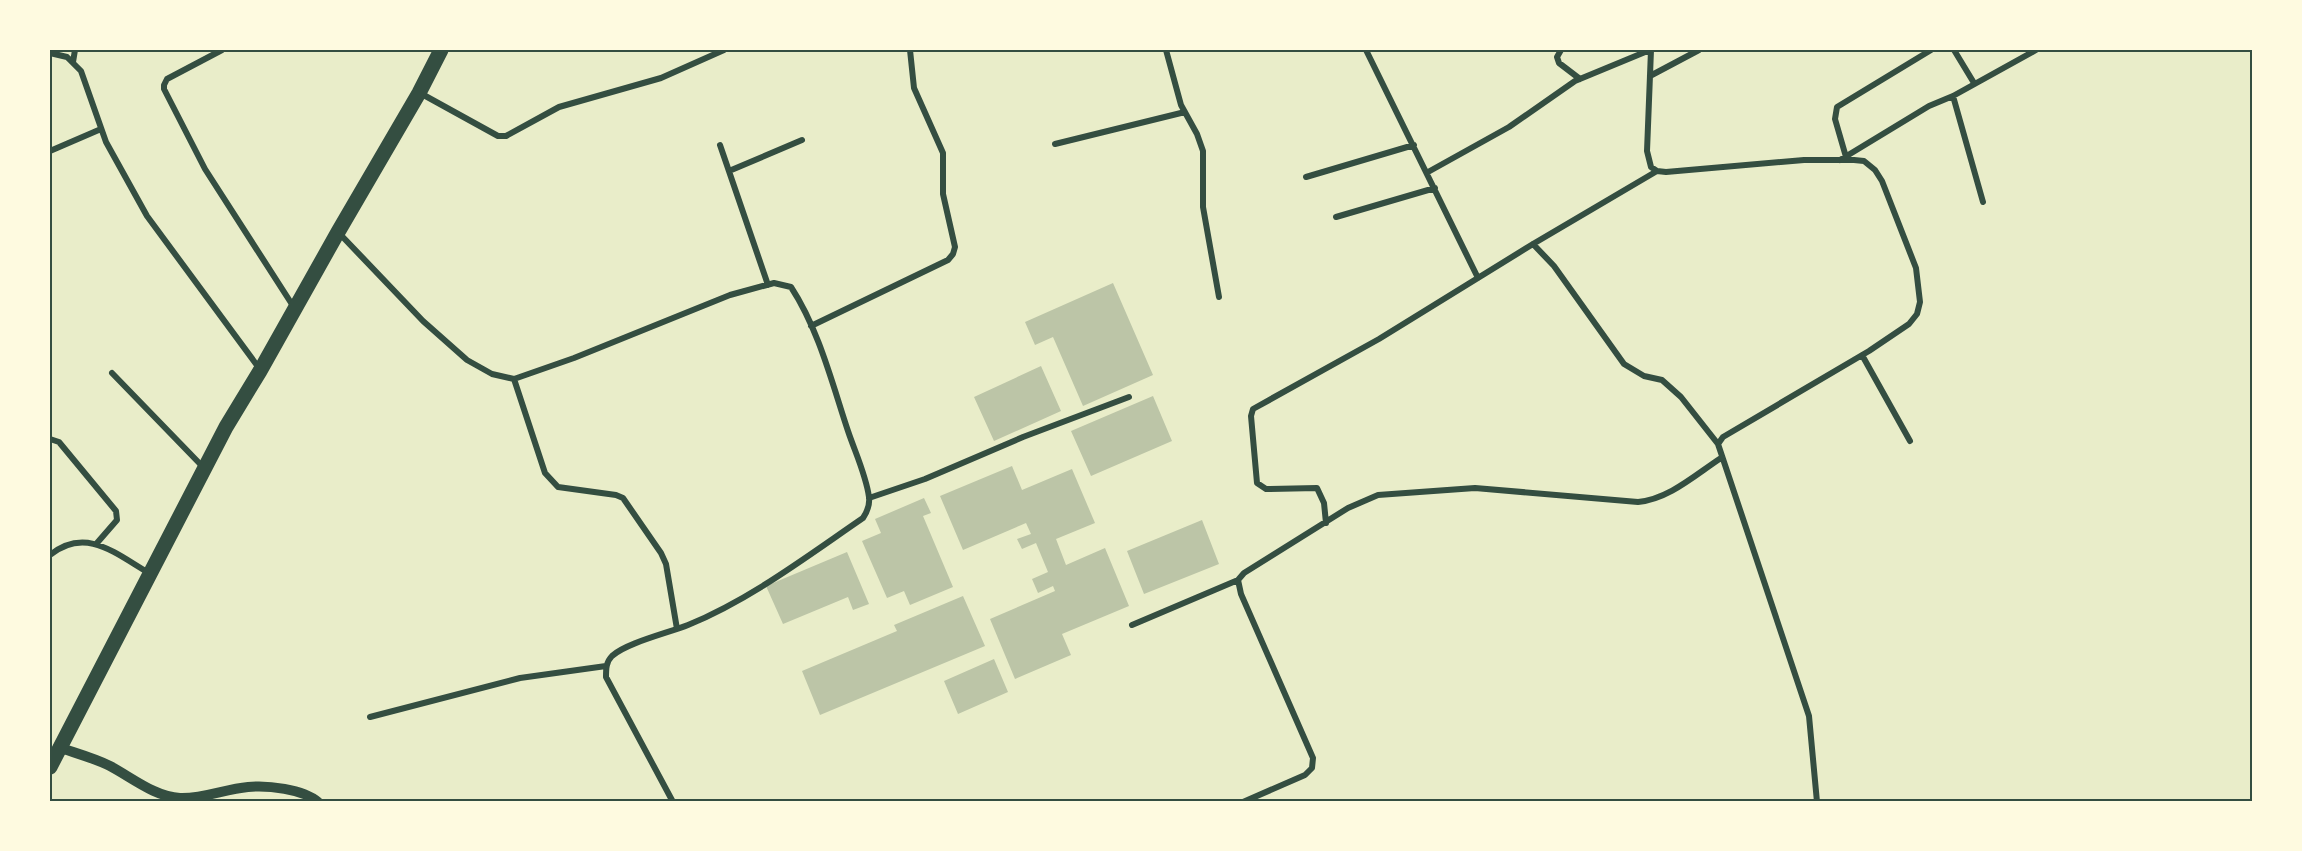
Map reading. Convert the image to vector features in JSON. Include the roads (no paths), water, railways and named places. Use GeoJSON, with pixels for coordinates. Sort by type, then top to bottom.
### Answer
{"type":"FeatureCollection","features":[{"type":"Feature","properties":{"kind":"highway"},"geometry":{"type":"LineString","coordinates":[[50,767],[58,747],[226,427],[261,371],[419,93],[441,50]]}},
{"type":"Feature","properties":{"kind":"street"},"geometry":{"type":"LineString","coordinates":[[73,62],[75,50]]}},
{"type":"Feature","properties":{"kind":"street"},"geometry":{"type":"LineString","coordinates":[[222,50],[167,79],[164,89],[205,169],[295,309]]}},
{"type":"Feature","properties":{"kind":"street"},"geometry":{"type":"LineString","coordinates":[[419,93],[498,136],[506,136],[559,107],[661,78],[724,50]]}},
{"type":"Feature","properties":{"kind":"street"},"geometry":{"type":"LineString","coordinates":[[811,326],[948,260],[953,255],[955,247],[943,194],[943,153],[914,88],[910,50]]}},
{"type":"Feature","properties":{"kind":"street"},"geometry":{"type":"LineString","coordinates":[[1166,50],[1178,97],[1197,134],[1203,152],[1203,207],[1219,297]]}},
{"type":"Feature","properties":{"kind":"street"},"geometry":{"type":"LineString","coordinates":[[1366,50],[1428,172],[1478,278]]}},
{"type":"Feature","properties":{"kind":"street"},"geometry":{"type":"LineString","coordinates":[[1561,50],[1557,57],[1559,63],[1580,79]]}},
{"type":"Feature","properties":{"kind":"street"},"geometry":{"type":"LineString","coordinates":[[1428,172],[1509,127],[1580,79],[1650,50],[1647,151],[1651,167],[1657,171],[1804,160],[1864,161],[1875,170],[1882,182],[1916,268],[1920,302],[1917,314],[1909,324],[1862,355],[1723,437],[1718,444]]}},
{"type":"Feature","properties":{"kind":"street"},"geometry":{"type":"LineString","coordinates":[[1650,76],[1699,50]]}},
{"type":"Feature","properties":{"kind":"street"},"geometry":{"type":"LineString","coordinates":[[1846,156],[1835,119],[1837,107],[1931,50]]}},
{"type":"Feature","properties":{"kind":"street"},"geometry":{"type":"LineString","coordinates":[[1953,50],[1974,83]]}},
{"type":"Feature","properties":{"kind":"street"},"geometry":{"type":"LineString","coordinates":[[1839,161],[1929,106],[1953,96],[2036,50]]}},
{"type":"Feature","properties":{"kind":"street"},"geometry":{"type":"LineString","coordinates":[[50,53],[67,57],[86,81],[101,129],[156,229],[261,371]]}},
{"type":"Feature","properties":{"kind":"street"},"geometry":{"type":"LineString","coordinates":[[1953,96],[1983,202]]}},
{"type":"Feature","properties":{"kind":"street"},"geometry":{"type":"LineString","coordinates":[[1055,144],[1185,112]]}},
{"type":"Feature","properties":{"kind":"street"},"geometry":{"type":"LineString","coordinates":[[50,151],[101,129]]}},
{"type":"Feature","properties":{"kind":"street"},"geometry":{"type":"LineString","coordinates":[[729,171],[801,140]]}},
{"type":"Feature","properties":{"kind":"street"},"geometry":{"type":"LineString","coordinates":[[720,145],[768,285]]}},
{"type":"Feature","properties":{"kind":"street"},"geometry":{"type":"LineString","coordinates":[[1306,177],[1414,145]]}},
{"type":"Feature","properties":{"kind":"street"},"geometry":{"type":"LineString","coordinates":[[1326,523],[1324,503],[1317,488],[1266,489],[1257,483],[1251,416],[1253,409],[1379,339],[1657,171]]}},
{"type":"Feature","properties":{"kind":"street"},"geometry":{"type":"LineString","coordinates":[[1336,217],[1435,188]]}},
{"type":"Feature","properties":{"kind":"street"},"geometry":{"type":"LineString","coordinates":[[338,232],[423,321],[467,360],[492,374],[514,379],[574,358],[730,295],[774,283],[791,287],[801,302],[821,350],[869,498],[868,510],[863,518],[747,596],[716,613],[647,638],[613,656],[606,666],[606,677],[672,801]]}},
{"type":"Feature","properties":{"kind":"street"},"geometry":{"type":"LineString","coordinates":[[1533,244],[1554,266],[1624,363],[1644,376],[1662,380],[1681,397],[1718,444],[1809,716],[1816,801]]}},
{"type":"Feature","properties":{"kind":"street"},"geometry":{"type":"LineString","coordinates":[[1862,355],[1910,441]]}},
{"type":"Feature","properties":{"kind":"street"},"geometry":{"type":"LineString","coordinates":[[112,373],[204,468]]}},
{"type":"Feature","properties":{"kind":"street"},"geometry":{"type":"LineString","coordinates":[[514,379],[545,473],[552,482],[558,487],[623,498],[661,553],[670,578],[677,629]]}},
{"type":"Feature","properties":{"kind":"street"},"geometry":{"type":"LineString","coordinates":[[869,498],[925,479],[1023,437],[1129,397]]}},
{"type":"Feature","properties":{"kind":"street"},"geometry":{"type":"LineString","coordinates":[[50,438],[59,442],[116,511],[117,520],[97,543]]}},
{"type":"Feature","properties":{"kind":"street"},"geometry":{"type":"LineString","coordinates":[[1132,625],[1238,580],[1244,573],[1348,508],[1378,495],[1452,489],[1508,489],[1638,502],[1652,501],[1721,458]]}},
{"type":"Feature","properties":{"kind":"street"},"geometry":{"type":"LineString","coordinates":[[50,555],[64,545],[76,542],[97,543],[149,573]]}},
{"type":"Feature","properties":{"kind":"street"},"geometry":{"type":"LineString","coordinates":[[1238,580],[1241,594],[1313,758],[1312,768],[1305,775],[1243,801]]}},
{"type":"Feature","properties":{"kind":"street"},"geometry":{"type":"LineString","coordinates":[[370,717],[520,678],[606,666]]}},
{"type":"Feature","properties":{"kind":"street"},"geometry":{"type":"LineString","coordinates":[[58,747],[108,765],[159,793],[179,799],[249,787],[290,790],[312,796],[318,801]]}}]}
